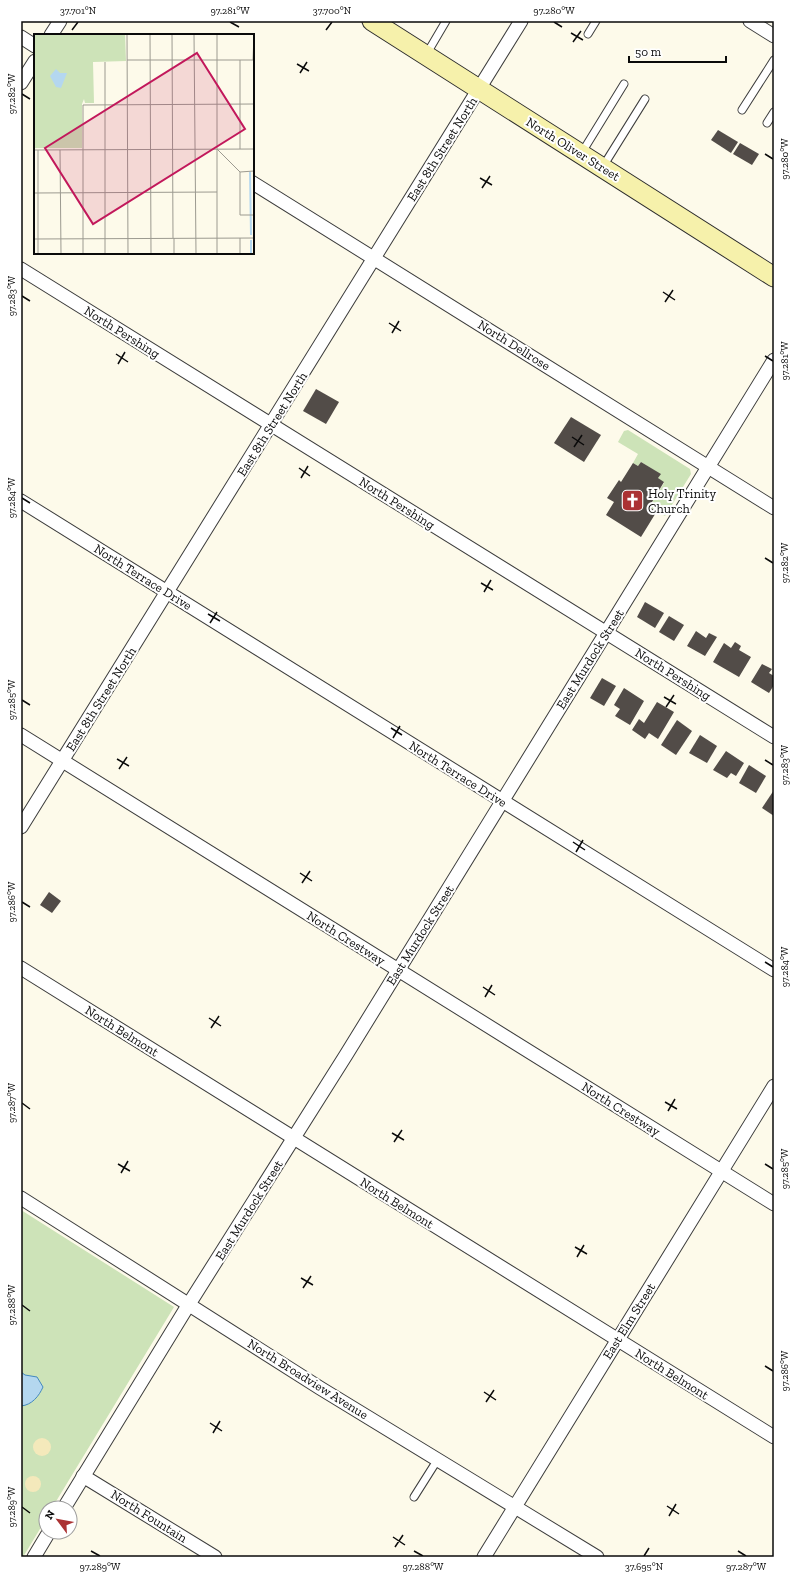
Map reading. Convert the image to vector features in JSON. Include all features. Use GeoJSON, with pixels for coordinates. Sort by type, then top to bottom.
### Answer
{"type":"FeatureCollection","features":[{"type":"Feature","properties":{"kind":"main road","name":"North Oliver Street"},"geometry":{"type":"LineString","coordinates":[[374,22],[774,277]]}},
{"type":"Feature","properties":{"kind":"street"},"geometry":{"type":"LineString","coordinates":[[52,34],[60,21]]}},
{"type":"Feature","properties":{"kind":"street","name":"East 8th Street North"},"geometry":{"type":"LineString","coordinates":[[21,827],[272,425],[521,21]]}},
{"type":"Feature","properties":{"kind":"street"},"geometry":{"type":"LineString","coordinates":[[750,21],[774,36]]}},
{"type":"Feature","properties":{"kind":"street"},"geometry":{"type":"LineString","coordinates":[[21,37],[34,45]]}},
{"type":"Feature","properties":{"kind":"street"},"geometry":{"type":"LineString","coordinates":[[21,84],[34,63]]}},
{"type":"Feature","properties":{"kind":"street","name":"North Dellrose"},"geometry":{"type":"LineString","coordinates":[[254,184],[774,508]]}},
{"type":"Feature","properties":{"kind":"street","name":"North Pershing"},"geometry":{"type":"LineString","coordinates":[[21,269],[774,737]]}},
{"type":"Feature","properties":{"kind":"street","name":"East Murdock Street"},"geometry":{"type":"LineString","coordinates":[[69,1500],[189,1304],[294,1139],[398,971],[774,360]]}},
{"type":"Feature","properties":{"kind":"street","name":"North Terrace Drive"},"geometry":{"type":"LineString","coordinates":[[21,501],[774,970]]}},
{"type":"Feature","properties":{"kind":"street","name":"North Crestway"},"geometry":{"type":"LineString","coordinates":[[21,735],[774,1204]]}},
{"type":"Feature","properties":{"kind":"street","name":"North Belmont"},"geometry":{"type":"LineString","coordinates":[[21,968],[774,1437]]}},
{"type":"Feature","properties":{"kind":"street","name":"East Elm Street"},"geometry":{"type":"LineString","coordinates":[[484,1557],[774,1086]]}},
{"type":"Feature","properties":{"kind":"street","name":"North Broadview Avenue"},"geometry":{"type":"LineString","coordinates":[[21,1198],[320,1388],[516,1506],[597,1557]]}},
{"type":"Feature","properties":{"kind":"street","name":"North Fountain"},"geometry":{"type":"LineString","coordinates":[[83,1476],[215,1557]]}},
{"type":"Feature","properties":{"kind":"street"},"geometry":{"type":"LineString","coordinates":[[34,1557],[44,1540]]}},
{"type":"Feature","properties":{"kind":"lane"},"geometry":{"type":"LineString","coordinates":[[425,55],[446,21]]}},
{"type":"Feature","properties":{"kind":"lane"},"geometry":{"type":"LineString","coordinates":[[588,34],[596,21]]}},
{"type":"Feature","properties":{"kind":"lane"},"geometry":{"type":"LineString","coordinates":[[742,110],[774,60]]}},
{"type":"Feature","properties":{"kind":"lane"},"geometry":{"type":"LineString","coordinates":[[580,154],[624,84]]}},
{"type":"Feature","properties":{"kind":"lane"},"geometry":{"type":"LineString","coordinates":[[602,168],[645,99]]}},
{"type":"Feature","properties":{"kind":"lane"},"geometry":{"type":"LineString","coordinates":[[767,123],[774,112]]}},
{"type":"Feature","properties":{"kind":"lane"},"geometry":{"type":"LineString","coordinates":[[414,1497],[438,1459]]}},
{"type":"Feature","properties":{"kind":"green space"},"geometry":{"type":"Polygon","coordinates":[[[628,430],[690,469],[691,474],[665,516],[649,507],[664,483],[658,478],[660,474],[641,462],[638,466],[633,463],[638,454],[618,442],[624,431],[628,430]]]}},
{"type":"Feature","properties":{"kind":"green space"},"geometry":{"type":"Polygon","coordinates":[[[21,1210],[174,1307],[57,1500],[38,1500],[38,1532],[23,1557],[21,1557],[21,1210]]]}},
{"type":"Feature","properties":{"kind":"sand"},"geometry":{"type":"Polygon","coordinates":[[[42,1438],[48,1441],[51,1447],[48,1453],[42,1456],[36,1453],[33,1447],[36,1441],[42,1438]]]}},
{"type":"Feature","properties":{"kind":"sand"},"geometry":{"type":"Polygon","coordinates":[[[33,1476],[40,1481],[41,1484],[36,1491],[33,1492],[26,1487],[25,1484],[30,1477],[33,1476]]]}},
{"type":"Feature","properties":{"kind":"water"},"geometry":{"type":"Polygon","coordinates":[[[21,1372],[25,1375],[37,1377],[43,1387],[35,1400],[29,1404],[21,1406],[21,1372]]]}},
{"type":"Feature","properties":{"kind":"building"},"geometry":{"type":"Polygon","coordinates":[[[718,130],[738,142],[731,153],[711,140],[718,130]]]}},
{"type":"Feature","properties":{"kind":"building"},"geometry":{"type":"Polygon","coordinates":[[[740,143],[759,154],[752,165],[733,154],[740,143]]]}},
{"type":"Feature","properties":{"kind":"building"},"geometry":{"type":"Polygon","coordinates":[[[316,389],[339,402],[326,424],[303,411],[316,389]]]}},
{"type":"Feature","properties":{"kind":"building"},"geometry":{"type":"Polygon","coordinates":[[[571,417],[601,435],[584,462],[554,443],[571,417]]]}},
{"type":"Feature","properties":{"kind":"building","name":"Holy Trinity Church"},"geometry":{"type":"Polygon","coordinates":[[[641,462],[661,474],[658,478],[664,482],[649,507],[657,511],[641,537],[606,515],[614,502],[607,498],[619,480],[621,482],[633,463],[638,466],[641,462]]]}},
{"type":"Feature","properties":{"kind":"building"},"geometry":{"type":"Polygon","coordinates":[[[645,602],[664,613],[655,628],[637,617],[645,602]]]}},
{"type":"Feature","properties":{"kind":"building"},"geometry":{"type":"Polygon","coordinates":[[[669,616],[684,625],[674,641],[659,632],[669,616]]]}},
{"type":"Feature","properties":{"kind":"building"},"geometry":{"type":"Polygon","coordinates":[[[696,631],[706,638],[709,633],[717,637],[705,656],[687,646],[696,631]]]}},
{"type":"Feature","properties":{"kind":"building"},"geometry":{"type":"Polygon","coordinates":[[[735,642],[741,646],[739,650],[751,657],[739,677],[713,662],[724,643],[731,648],[735,642]]]}},
{"type":"Feature","properties":{"kind":"building"},"geometry":{"type":"Polygon","coordinates":[[[762,664],[772,669],[769,673],[774,676],[774,685],[769,693],[751,682],[762,664]]]}},
{"type":"Feature","properties":{"kind":"building"},"geometry":{"type":"Polygon","coordinates":[[[602,678],[616,686],[604,706],[590,698],[602,678]]]}},
{"type":"Feature","properties":{"kind":"building"},"geometry":{"type":"Polygon","coordinates":[[[624,688],[644,701],[630,725],[615,716],[620,709],[614,705],[624,688]]]}},
{"type":"Feature","properties":{"kind":"building"},"geometry":{"type":"Polygon","coordinates":[[[657,702],[674,712],[658,739],[649,733],[645,739],[632,730],[639,719],[644,723],[657,702]]]}},
{"type":"Feature","properties":{"kind":"building"},"geometry":{"type":"Polygon","coordinates":[[[677,720],[692,731],[676,755],[661,745],[677,720]]]}},
{"type":"Feature","properties":{"kind":"building"},"geometry":{"type":"Polygon","coordinates":[[[700,735],[717,746],[707,763],[689,753],[700,735]]]}},
{"type":"Feature","properties":{"kind":"building"},"geometry":{"type":"Polygon","coordinates":[[[726,751],[744,763],[736,776],[731,773],[727,778],[713,770],[726,751]]]}},
{"type":"Feature","properties":{"kind":"building"},"geometry":{"type":"Polygon","coordinates":[[[749,765],[766,776],[756,793],[739,783],[749,765]]]}},
{"type":"Feature","properties":{"kind":"building"},"geometry":{"type":"Polygon","coordinates":[[[774,790],[774,816],[762,808],[774,790]]]}},
{"type":"Feature","properties":{"kind":"building"},"geometry":{"type":"Polygon","coordinates":[[[49,892],[61,901],[52,913],[40,905],[49,892]]]}},
{"type":"Feature","properties":{"kind":"place","name":"Holy Trinity Church"},"geometry":{"type":"Point","coordinates":[632,500]}}]}
